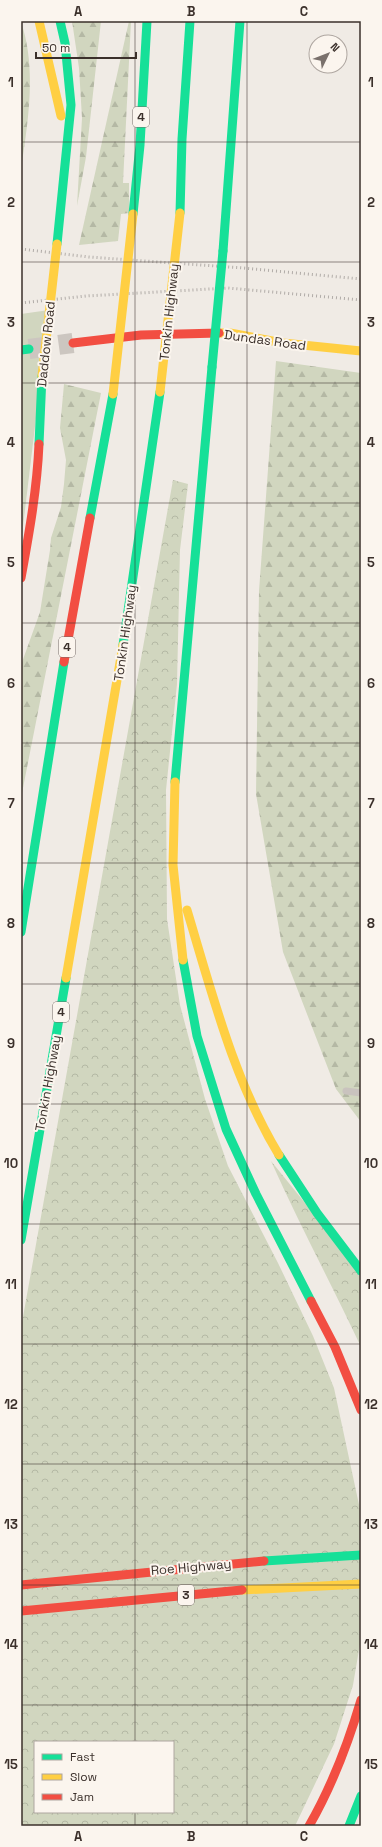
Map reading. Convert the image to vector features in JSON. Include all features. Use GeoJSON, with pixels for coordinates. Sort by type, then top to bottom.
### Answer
{"type":"FeatureCollection","features":[{"type":"Feature","properties":{"kind":"main road","name":"Daddow Road"},"geometry":{"type":"LineString","coordinates":[[39,21],[60,109],[65,164]]}},
{"type":"Feature","properties":{"kind":"main road","name":"Daddow Road"},"geometry":{"type":"LineString","coordinates":[[21,578],[31,524],[38,468],[42,376],[71,105],[65,43],[60,21]]}},
{"type":"Feature","properties":{"kind":"main road","name":"4"},"geometry":{"type":"LineString","coordinates":[[21,932],[37,822],[70,627],[100,472],[113,394],[134,214],[140,145],[147,21]]}},
{"type":"Feature","properties":{"kind":"main road","name":"Tonkin Highway"},"geometry":{"type":"LineString","coordinates":[[21,1240],[122,662],[160,392],[180,213],[182,139],[190,21]]}},
{"type":"Feature","properties":{"kind":"main road"},"geometry":{"type":"LineString","coordinates":[[234,111],[237,21]]}},
{"type":"Feature","properties":{"kind":"main road"},"geometry":{"type":"LineString","coordinates":[[240,21],[223,251],[175,778],[173,865],[182,964],[197,1036],[214,1095],[226,1129],[256,1194],[306,1288],[335,1347],[349,1380],[360,1414]]}},
{"type":"Feature","properties":{"kind":"main road","name":"Dundas Road"},"geometry":{"type":"LineString","coordinates":[[73,343],[141,334],[230,333],[283,343],[361,351]]}},
{"type":"Feature","properties":{"kind":"main road","name":"Daddow Road"},"geometry":{"type":"LineString","coordinates":[[21,543],[31,524]]}},
{"type":"Feature","properties":{"kind":"main road"},"geometry":{"type":"LineString","coordinates":[[21,895],[37,822]]}},
{"type":"Feature","properties":{"kind":"main road"},"geometry":{"type":"LineString","coordinates":[[173,865],[226,1037],[255,1110],[289,1174],[325,1227],[361,1271]]}},
{"type":"Feature","properties":{"kind":"main road","name":"Roe Highway"},"geometry":{"type":"LineString","coordinates":[[21,1585],[176,1568],[292,1558],[361,1555]]}},
{"type":"Feature","properties":{"kind":"main road","name":"Roe Highway"},"geometry":{"type":"LineString","coordinates":[[21,1611],[235,1590],[361,1584]]}},
{"type":"Feature","properties":{"kind":"main road"},"geometry":{"type":"LineString","coordinates":[[309,1826],[328,1790],[346,1747],[361,1700]]}},
{"type":"Feature","properties":{"kind":"main road"},"geometry":{"type":"LineString","coordinates":[[348,1826],[361,1796]]}},
{"type":"Feature","properties":{"kind":"lane"},"geometry":{"type":"LineString","coordinates":[[346,1091],[361,1093]]}},
{"type":"Feature","properties":{"kind":"green space"},"geometry":{"type":"Polygon","coordinates":[[[72,21],[101,21],[86,157],[77,206],[82,118],[79,68],[72,21]]]}},
{"type":"Feature","properties":{"kind":"green space"},"geometry":{"type":"Polygon","coordinates":[[[129,21],[131,21],[123,183],[129,183],[129,213],[121,214],[118,241],[79,245],[129,21]]]}},
{"type":"Feature","properties":{"kind":"green space"},"geometry":{"type":"Polygon","coordinates":[[[21,22],[29,58],[30,95],[21,169],[21,22]]]}},
{"type":"Feature","properties":{"kind":"green space"},"geometry":{"type":"Polygon","coordinates":[[[49,310],[21,543],[21,314],[49,310]]]}},
{"type":"Feature","properties":{"kind":"green space"},"geometry":{"type":"Polygon","coordinates":[[[276,361],[361,373],[361,1122],[336,1089],[283,952],[256,794],[259,591],[276,361]]]}},
{"type":"Feature","properties":{"kind":"green space"},"geometry":{"type":"Polygon","coordinates":[[[64,384],[101,393],[21,798],[21,665],[40,612],[51,538],[61,507],[66,460],[60,428],[64,384]]]}},
{"type":"Feature","properties":{"kind":"green space"},"geometry":{"type":"Polygon","coordinates":[[[173,480],[188,484],[180,550],[177,684],[166,790],[167,919],[180,1005],[205,1099],[228,1166],[278,1263],[313,1336],[334,1388],[361,1514],[361,1638],[353,1685],[334,1744],[295,1826],[21,1826],[21,1328],[173,480]]]}},
{"type":"Feature","properties":{"kind":"green space"},"geometry":{"type":"Polygon","coordinates":[[[271,1161],[361,1272],[361,1347],[293,1208],[271,1161]]]}},
{"type":"Feature","properties":{"kind":"tunnel"},"geometry":{"type":"LineString","coordinates":[[29,349],[73,343]]}},
{"type":"Feature","properties":{"kind":"railway"},"geometry":{"type":"LineString","coordinates":[[21,249],[89,257],[243,268],[361,279]]}},
{"type":"Feature","properties":{"kind":"railway"},"geometry":{"type":"LineString","coordinates":[[21,303],[86,296],[228,288],[361,300]]}},
{"type":"Feature","properties":{"kind":"traffic: fast"},"geometry":{"type":"LineString","coordinates":[[57,244],[71,105],[65,43],[60,21]]}},
{"type":"Feature","properties":{"kind":"traffic: fast"},"geometry":{"type":"LineString","coordinates":[[133,214],[140,145],[147,21]]}},
{"type":"Feature","properties":{"kind":"traffic: fast"},"geometry":{"type":"LineString","coordinates":[[180,213],[182,139],[190,21]]}},
{"type":"Feature","properties":{"kind":"traffic: fast"},"geometry":{"type":"LineString","coordinates":[[223,251],[240,21]]}},
{"type":"Feature","properties":{"kind":"traffic: fast"},"geometry":{"type":"LineString","coordinates":[[212,367],[223,251]]}},
{"type":"Feature","properties":{"kind":"traffic: fast"},"geometry":{"type":"LineString","coordinates":[[21,350],[29,349]]}},
{"type":"Feature","properties":{"kind":"traffic: fast"},"geometry":{"type":"LineString","coordinates":[[175,782],[212,367]]}},
{"type":"Feature","properties":{"kind":"traffic: fast"},"geometry":{"type":"LineString","coordinates":[[39,444],[42,376]]}},
{"type":"Feature","properties":{"kind":"traffic: fast"},"geometry":{"type":"LineString","coordinates":[[123,645],[160,392]]}},
{"type":"Feature","properties":{"kind":"traffic: fast"},"geometry":{"type":"LineString","coordinates":[[90,518],[113,394]]}},
{"type":"Feature","properties":{"kind":"traffic: fast"},"geometry":{"type":"LineString","coordinates":[[21,932],[64,662]]}},
{"type":"Feature","properties":{"kind":"traffic: fast"},"geometry":{"type":"LineString","coordinates":[[183,960],[197,1036],[226,1129],[256,1194],[311,1301]]}},
{"type":"Feature","properties":{"kind":"traffic: fast"},"geometry":{"type":"LineString","coordinates":[[21,1240],[66,978]]}},
{"type":"Feature","properties":{"kind":"traffic: fast"},"geometry":{"type":"LineString","coordinates":[[279,1155],[317,1213],[361,1271]]}},
{"type":"Feature","properties":{"kind":"traffic: fast"},"geometry":{"type":"LineString","coordinates":[[264,1561],[361,1555]]}},
{"type":"Feature","properties":{"kind":"traffic: fast"},"geometry":{"type":"LineString","coordinates":[[349,1826],[361,1796]]}},
{"type":"Feature","properties":{"kind":"traffic: slow"},"geometry":{"type":"LineString","coordinates":[[39,21],[61,116]]}},
{"type":"Feature","properties":{"kind":"traffic: slow"},"geometry":{"type":"LineString","coordinates":[[160,392],[180,213]]}},
{"type":"Feature","properties":{"kind":"traffic: slow"},"geometry":{"type":"LineString","coordinates":[[113,394],[133,214]]}},
{"type":"Feature","properties":{"kind":"traffic: slow"},"geometry":{"type":"LineString","coordinates":[[42,376],[57,244]]}},
{"type":"Feature","properties":{"kind":"traffic: slow"},"geometry":{"type":"LineString","coordinates":[[219,333],[230,333],[283,343],[361,351]]}},
{"type":"Feature","properties":{"kind":"traffic: slow"},"geometry":{"type":"LineString","coordinates":[[66,978],[123,645]]}},
{"type":"Feature","properties":{"kind":"traffic: slow"},"geometry":{"type":"LineString","coordinates":[[175,782],[173,865],[183,960]]}},
{"type":"Feature","properties":{"kind":"traffic: slow"},"geometry":{"type":"LineString","coordinates":[[187,910],[215,1004],[237,1067],[263,1127],[279,1155]]}},
{"type":"Feature","properties":{"kind":"traffic: slow"},"geometry":{"type":"LineString","coordinates":[[242,1590],[361,1584]]}},
{"type":"Feature","properties":{"kind":"traffic: jam"},"geometry":{"type":"LineString","coordinates":[[73,343],[141,335],[219,333]]}},
{"type":"Feature","properties":{"kind":"traffic: jam"},"geometry":{"type":"LineString","coordinates":[[21,578],[35,495],[39,444]]}},
{"type":"Feature","properties":{"kind":"traffic: jam"},"geometry":{"type":"LineString","coordinates":[[64,662],[90,518]]}},
{"type":"Feature","properties":{"kind":"traffic: jam"},"geometry":{"type":"LineString","coordinates":[[311,1301],[335,1347],[361,1410]]}},
{"type":"Feature","properties":{"kind":"traffic: jam"},"geometry":{"type":"LineString","coordinates":[[21,1585],[264,1561]]}},
{"type":"Feature","properties":{"kind":"traffic: jam"},"geometry":{"type":"LineString","coordinates":[[21,1611],[242,1590]]}},
{"type":"Feature","properties":{"kind":"traffic: jam"},"geometry":{"type":"LineString","coordinates":[[309,1826],[325,1796],[339,1764],[351,1733],[361,1700]]}}]}
